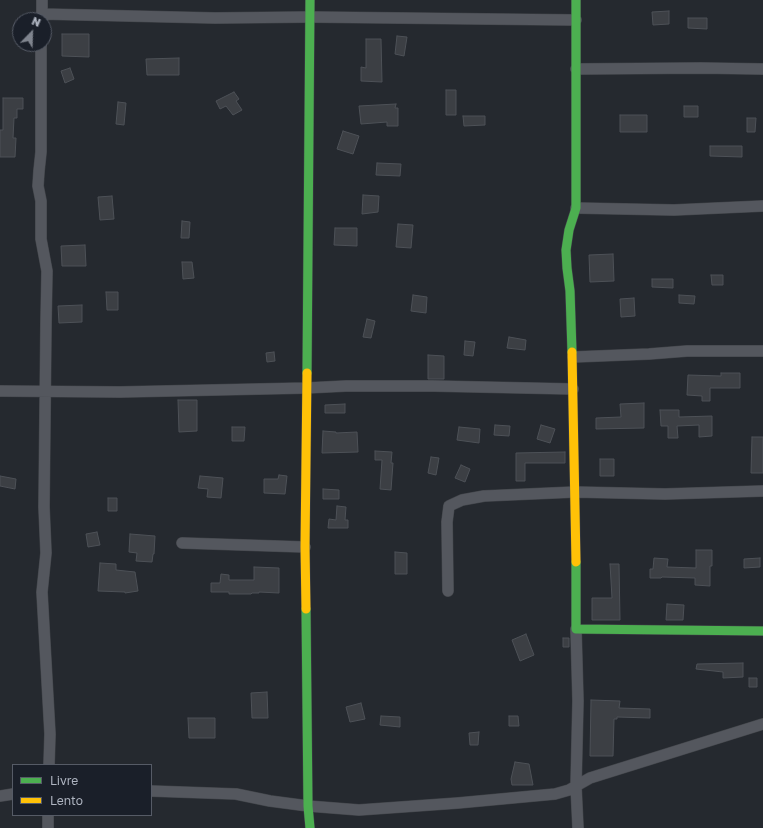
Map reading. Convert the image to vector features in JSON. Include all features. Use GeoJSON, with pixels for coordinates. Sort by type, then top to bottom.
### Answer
{"type":"FeatureCollection","features":[{"type":"Feature","properties":{"kind":"street"},"geometry":{"type":"LineString","coordinates":[[42,0],[42,12]]}},
{"type":"Feature","properties":{"kind":"street"},"geometry":{"type":"LineString","coordinates":[[310,0],[305,547],[308,806],[310,828]]}},
{"type":"Feature","properties":{"kind":"street"},"geometry":{"type":"LineString","coordinates":[[576,0],[576,208],[568,230],[566,250],[570,291],[574,390],[578,702],[576,786],[578,828]]}},
{"type":"Feature","properties":{"kind":"street"},"geometry":{"type":"LineString","coordinates":[[52,17],[310,17],[576,20]]}},
{"type":"Feature","properties":{"kind":"street"},"geometry":{"type":"LineString","coordinates":[[41,52],[41,152],[38,186],[41,201],[41,239],[47,271],[44,507],[46,553],[42,598],[50,734],[49,764]]}},
{"type":"Feature","properties":{"kind":"street"},"geometry":{"type":"LineString","coordinates":[[576,70],[701,68],[763,69]]}},
{"type":"Feature","properties":{"kind":"street"},"geometry":{"type":"LineString","coordinates":[[576,208],[674,210],[763,206]]}},
{"type":"Feature","properties":{"kind":"street"},"geometry":{"type":"LineString","coordinates":[[573,357],[687,351],[763,351]]}},
{"type":"Feature","properties":{"kind":"street"},"geometry":{"type":"LineString","coordinates":[[0,391],[120,392],[346,386],[433,386],[574,390]]}},
{"type":"Feature","properties":{"kind":"street"},"geometry":{"type":"LineString","coordinates":[[448,591],[447,522],[449,506],[462,500],[484,496],[575,492],[665,494],[763,492]]}},
{"type":"Feature","properties":{"kind":"street"},"geometry":{"type":"LineString","coordinates":[[182,543],[305,547]]}},
{"type":"Feature","properties":{"kind":"street"},"geometry":{"type":"LineString","coordinates":[[576,629],[763,631]]}},
{"type":"Feature","properties":{"kind":"street"},"geometry":{"type":"LineString","coordinates":[[152,791],[236,794],[270,801],[308,806],[359,810],[451,804],[555,794],[576,786],[590,778],[763,724]]}},
{"type":"Feature","properties":{"kind":"street"},"geometry":{"type":"LineString","coordinates":[[0,796],[12,794]]}},
{"type":"Feature","properties":{"kind":"street"},"geometry":{"type":"LineString","coordinates":[[48,816],[48,828]]}},
{"type":"Feature","properties":{"kind":"building"},"geometry":{"type":"Polygon","coordinates":[[[669,11],[669,24],[653,25],[652,12],[669,11]]]}},
{"type":"Feature","properties":{"kind":"building"},"geometry":{"type":"Polygon","coordinates":[[[688,18],[707,18],[707,29],[688,28],[688,18]]]}},
{"type":"Feature","properties":{"kind":"building"},"geometry":{"type":"Polygon","coordinates":[[[62,34],[89,34],[89,57],[62,56],[62,34]]]}},
{"type":"Feature","properties":{"kind":"building"},"geometry":{"type":"Polygon","coordinates":[[[397,36],[407,37],[404,56],[395,54],[397,36]]]}},
{"type":"Feature","properties":{"kind":"building"},"geometry":{"type":"Polygon","coordinates":[[[366,39],[381,39],[382,82],[361,81],[361,67],[366,68],[366,39]]]}},
{"type":"Feature","properties":{"kind":"building"},"geometry":{"type":"Polygon","coordinates":[[[179,58],[179,75],[147,75],[146,59],[179,58]]]}},
{"type":"Feature","properties":{"kind":"building"},"geometry":{"type":"Polygon","coordinates":[[[70,68],[74,79],[65,83],[61,71],[70,68]]]}},
{"type":"Feature","properties":{"kind":"building"},"geometry":{"type":"Polygon","coordinates":[[[446,90],[456,90],[456,115],[446,115],[446,90]]]}},
{"type":"Feature","properties":{"kind":"building"},"geometry":{"type":"Polygon","coordinates":[[[234,92],[239,99],[236,101],[242,110],[233,115],[226,106],[220,109],[216,101],[234,92]]]}},
{"type":"Feature","properties":{"kind":"building"},"geometry":{"type":"Polygon","coordinates":[[[3,98],[23,98],[23,109],[17,109],[17,118],[14,118],[13,138],[16,138],[15,157],[0,157],[0,130],[3,130],[3,98]]]}},
{"type":"Feature","properties":{"kind":"building"},"geometry":{"type":"Polygon","coordinates":[[[118,102],[126,103],[124,125],[116,124],[118,102]]]}},
{"type":"Feature","properties":{"kind":"building"},"geometry":{"type":"Polygon","coordinates":[[[396,104],[395,108],[398,108],[398,126],[387,126],[387,122],[361,124],[359,106],[396,104]]]}},
{"type":"Feature","properties":{"kind":"building"},"geometry":{"type":"Polygon","coordinates":[[[684,106],[698,106],[698,117],[684,117],[684,106]]]}},
{"type":"Feature","properties":{"kind":"building"},"geometry":{"type":"Polygon","coordinates":[[[620,115],[647,115],[647,132],[620,132],[620,115]]]}},
{"type":"Feature","properties":{"kind":"building"},"geometry":{"type":"Polygon","coordinates":[[[463,116],[485,116],[485,125],[464,126],[463,116]]]}},
{"type":"Feature","properties":{"kind":"building"},"geometry":{"type":"Polygon","coordinates":[[[747,118],[756,118],[755,132],[747,132],[747,118]]]}},
{"type":"Feature","properties":{"kind":"building"},"geometry":{"type":"Polygon","coordinates":[[[343,131],[359,136],[353,154],[337,149],[343,131]]]}},
{"type":"Feature","properties":{"kind":"building"},"geometry":{"type":"Polygon","coordinates":[[[710,146],[742,146],[742,157],[710,156],[710,146]]]}},
{"type":"Feature","properties":{"kind":"building"},"geometry":{"type":"Polygon","coordinates":[[[377,163],[401,164],[400,176],[376,175],[377,163]]]}},
{"type":"Feature","properties":{"kind":"building"},"geometry":{"type":"Polygon","coordinates":[[[363,195],[379,196],[378,212],[362,214],[363,195]]]}},
{"type":"Feature","properties":{"kind":"building"},"geometry":{"type":"Polygon","coordinates":[[[112,196],[114,219],[100,220],[98,197],[112,196]]]}},
{"type":"Feature","properties":{"kind":"building"},"geometry":{"type":"Polygon","coordinates":[[[182,221],[190,222],[189,238],[181,238],[182,221]]]}},
{"type":"Feature","properties":{"kind":"building"},"geometry":{"type":"Polygon","coordinates":[[[398,224],[413,225],[411,248],[396,247],[398,224]]]}},
{"type":"Feature","properties":{"kind":"building"},"geometry":{"type":"Polygon","coordinates":[[[335,228],[357,228],[357,246],[334,245],[335,228]]]}},
{"type":"Feature","properties":{"kind":"building"},"geometry":{"type":"Polygon","coordinates":[[[85,245],[86,266],[62,266],[61,246],[85,245]]]}},
{"type":"Feature","properties":{"kind":"building"},"geometry":{"type":"Polygon","coordinates":[[[613,254],[614,281],[590,282],[589,255],[613,254]]]}},
{"type":"Feature","properties":{"kind":"building"},"geometry":{"type":"Polygon","coordinates":[[[182,262],[192,262],[194,278],[183,279],[182,262]]]}},
{"type":"Feature","properties":{"kind":"building"},"geometry":{"type":"Polygon","coordinates":[[[711,275],[723,275],[723,285],[712,285],[711,275]]]}},
{"type":"Feature","properties":{"kind":"building"},"geometry":{"type":"Polygon","coordinates":[[[652,279],[673,279],[673,288],[652,287],[652,279]]]}},
{"type":"Feature","properties":{"kind":"building"},"geometry":{"type":"Polygon","coordinates":[[[106,292],[118,292],[118,310],[107,310],[106,292]]]}},
{"type":"Feature","properties":{"kind":"building"},"geometry":{"type":"Polygon","coordinates":[[[413,295],[427,297],[426,313],[411,311],[413,295]]]}},
{"type":"Feature","properties":{"kind":"building"},"geometry":{"type":"Polygon","coordinates":[[[679,295],[695,296],[694,304],[679,303],[679,295]]]}},
{"type":"Feature","properties":{"kind":"building"},"geometry":{"type":"Polygon","coordinates":[[[634,298],[635,316],[621,317],[620,299],[634,298]]]}},
{"type":"Feature","properties":{"kind":"building"},"geometry":{"type":"Polygon","coordinates":[[[82,305],[82,322],[59,323],[58,306],[82,305]]]}},
{"type":"Feature","properties":{"kind":"building"},"geometry":{"type":"Polygon","coordinates":[[[367,319],[375,321],[371,338],[363,337],[367,319]]]}},
{"type":"Feature","properties":{"kind":"building"},"geometry":{"type":"Polygon","coordinates":[[[509,337],[526,340],[525,350],[507,348],[509,337]]]}},
{"type":"Feature","properties":{"kind":"building"},"geometry":{"type":"Polygon","coordinates":[[[465,341],[475,342],[473,356],[464,355],[465,341]]]}},
{"type":"Feature","properties":{"kind":"building"},"geometry":{"type":"Polygon","coordinates":[[[274,352],[275,361],[267,362],[266,353],[274,352]]]}},
{"type":"Feature","properties":{"kind":"building"},"geometry":{"type":"Polygon","coordinates":[[[428,355],[444,356],[444,379],[428,379],[428,355]]]}},
{"type":"Feature","properties":{"kind":"building"},"geometry":{"type":"Polygon","coordinates":[[[721,373],[740,373],[740,388],[710,388],[710,401],[702,401],[702,396],[687,395],[688,375],[721,376],[721,373]]]}},
{"type":"Feature","properties":{"kind":"building"},"geometry":{"type":"Polygon","coordinates":[[[178,400],[197,400],[197,431],[179,432],[178,400]]]}},
{"type":"Feature","properties":{"kind":"building"},"geometry":{"type":"Polygon","coordinates":[[[644,403],[644,428],[596,429],[596,418],[621,417],[620,404],[644,403]]]}},
{"type":"Feature","properties":{"kind":"building"},"geometry":{"type":"Polygon","coordinates":[[[345,404],[345,413],[325,413],[325,405],[345,404]]]}},
{"type":"Feature","properties":{"kind":"building"},"geometry":{"type":"Polygon","coordinates":[[[660,410],[679,410],[679,417],[712,416],[712,436],[699,437],[699,425],[677,426],[678,438],[668,438],[668,426],[661,426],[660,410]]]}},
{"type":"Feature","properties":{"kind":"building"},"geometry":{"type":"Polygon","coordinates":[[[495,425],[510,426],[509,436],[494,435],[495,425]]]}},
{"type":"Feature","properties":{"kind":"building"},"geometry":{"type":"Polygon","coordinates":[[[541,425],[555,429],[550,443],[537,439],[541,425]]]}},
{"type":"Feature","properties":{"kind":"building"},"geometry":{"type":"Polygon","coordinates":[[[232,427],[245,427],[244,441],[232,441],[232,427]]]}},
{"type":"Feature","properties":{"kind":"building"},"geometry":{"type":"Polygon","coordinates":[[[459,427],[480,429],[479,443],[457,440],[459,427]]]}},
{"type":"Feature","properties":{"kind":"building"},"geometry":{"type":"Polygon","coordinates":[[[323,431],[336,433],[357,432],[358,452],[322,453],[323,431]]]}},
{"type":"Feature","properties":{"kind":"building"},"geometry":{"type":"Polygon","coordinates":[[[752,437],[763,437],[763,473],[751,473],[752,437]]]}},
{"type":"Feature","properties":{"kind":"building"},"geometry":{"type":"Polygon","coordinates":[[[375,451],[392,452],[391,463],[393,463],[391,490],[380,489],[382,460],[375,460],[375,451]]]}},
{"type":"Feature","properties":{"kind":"building"},"geometry":{"type":"Polygon","coordinates":[[[565,452],[565,463],[525,463],[525,481],[516,481],[516,453],[565,452]]]}},
{"type":"Feature","properties":{"kind":"building"},"geometry":{"type":"Polygon","coordinates":[[[431,457],[439,458],[436,475],[428,473],[431,457]]]}},
{"type":"Feature","properties":{"kind":"building"},"geometry":{"type":"Polygon","coordinates":[[[600,459],[614,459],[614,476],[600,476],[600,459]]]}},
{"type":"Feature","properties":{"kind":"building"},"geometry":{"type":"Polygon","coordinates":[[[461,465],[470,469],[465,482],[455,478],[461,465]]]}},
{"type":"Feature","properties":{"kind":"building"},"geometry":{"type":"Polygon","coordinates":[[[279,475],[287,476],[285,494],[264,493],[264,479],[278,479],[279,475]]]}},
{"type":"Feature","properties":{"kind":"building"},"geometry":{"type":"Polygon","coordinates":[[[0,476],[16,479],[15,489],[0,486],[0,476]]]}},
{"type":"Feature","properties":{"kind":"building"},"geometry":{"type":"Polygon","coordinates":[[[200,476],[223,478],[221,498],[207,497],[208,489],[198,488],[200,476]]]}},
{"type":"Feature","properties":{"kind":"building"},"geometry":{"type":"Polygon","coordinates":[[[323,489],[339,490],[339,499],[323,499],[323,489]]]}},
{"type":"Feature","properties":{"kind":"building"},"geometry":{"type":"Polygon","coordinates":[[[108,498],[117,498],[117,511],[108,511],[108,498]]]}},
{"type":"Feature","properties":{"kind":"building"},"geometry":{"type":"Polygon","coordinates":[[[337,506],[346,507],[345,520],[348,520],[348,528],[328,528],[329,519],[336,520],[337,506]]]}},
{"type":"Feature","properties":{"kind":"building"},"geometry":{"type":"Polygon","coordinates":[[[97,532],[100,545],[88,547],[86,534],[97,532]]]}},
{"type":"Feature","properties":{"kind":"building"},"geometry":{"type":"Polygon","coordinates":[[[130,534],[155,536],[152,562],[136,561],[137,553],[129,552],[130,534]]]}},
{"type":"Feature","properties":{"kind":"building"},"geometry":{"type":"Polygon","coordinates":[[[696,550],[712,550],[710,586],[695,585],[695,578],[650,578],[650,569],[653,569],[654,558],[668,559],[667,567],[696,568],[696,550]]]}},
{"type":"Feature","properties":{"kind":"building"},"geometry":{"type":"Polygon","coordinates":[[[395,552],[407,553],[407,574],[395,574],[395,552]]]}},
{"type":"Feature","properties":{"kind":"building"},"geometry":{"type":"Polygon","coordinates":[[[760,558],[760,567],[744,568],[744,559],[760,558]]]}},
{"type":"Feature","properties":{"kind":"building"},"geometry":{"type":"Polygon","coordinates":[[[100,563],[116,564],[116,570],[135,572],[138,591],[125,593],[98,591],[100,563]]]}},
{"type":"Feature","properties":{"kind":"building"},"geometry":{"type":"Polygon","coordinates":[[[610,564],[619,564],[620,620],[592,620],[592,598],[612,598],[610,564]]]}},
{"type":"Feature","properties":{"kind":"building"},"geometry":{"type":"Polygon","coordinates":[[[254,567],[279,568],[279,593],[259,592],[251,594],[229,594],[229,592],[211,592],[211,583],[220,583],[221,574],[229,575],[229,580],[254,580],[254,567]]]}},
{"type":"Feature","properties":{"kind":"building"},"geometry":{"type":"Polygon","coordinates":[[[667,604],[684,605],[683,620],[666,620],[667,604]]]}},
{"type":"Feature","properties":{"kind":"building"},"geometry":{"type":"Polygon","coordinates":[[[526,634],[534,655],[520,661],[512,640],[526,634]]]}},
{"type":"Feature","properties":{"kind":"building"},"geometry":{"type":"Polygon","coordinates":[[[563,638],[569,638],[569,647],[563,647],[563,638]]]}},
{"type":"Feature","properties":{"kind":"building"},"geometry":{"type":"Polygon","coordinates":[[[743,663],[743,677],[723,678],[723,672],[696,669],[697,664],[743,663]]]}},
{"type":"Feature","properties":{"kind":"building"},"geometry":{"type":"Polygon","coordinates":[[[749,678],[757,678],[757,687],[749,687],[749,678]]]}},
{"type":"Feature","properties":{"kind":"building"},"geometry":{"type":"Polygon","coordinates":[[[267,692],[268,718],[252,718],[251,693],[267,692]]]}},
{"type":"Feature","properties":{"kind":"building"},"geometry":{"type":"Polygon","coordinates":[[[591,700],[620,701],[619,708],[650,709],[650,718],[617,717],[617,719],[614,719],[613,756],[590,756],[591,700]]]}},
{"type":"Feature","properties":{"kind":"building"},"geometry":{"type":"Polygon","coordinates":[[[361,703],[365,719],[350,722],[346,707],[361,703]]]}},
{"type":"Feature","properties":{"kind":"building"},"geometry":{"type":"Polygon","coordinates":[[[381,716],[400,717],[400,727],[380,725],[381,716]]]}},
{"type":"Feature","properties":{"kind":"building"},"geometry":{"type":"Polygon","coordinates":[[[509,716],[518,716],[519,726],[509,726],[509,716]]]}},
{"type":"Feature","properties":{"kind":"building"},"geometry":{"type":"Polygon","coordinates":[[[188,718],[215,718],[215,738],[189,738],[188,718]]]}},
{"type":"Feature","properties":{"kind":"building"},"geometry":{"type":"Polygon","coordinates":[[[479,732],[478,745],[470,745],[469,733],[479,732]]]}},
{"type":"Feature","properties":{"kind":"building"},"geometry":{"type":"Polygon","coordinates":[[[515,762],[529,764],[533,785],[512,785],[511,779],[515,762]]]}},
{"type":"Feature","properties":{"kind":"traffic: fast"},"geometry":{"type":"LineString","coordinates":[[307,373],[310,0]]}},
{"type":"Feature","properties":{"kind":"traffic: fast"},"geometry":{"type":"LineString","coordinates":[[572,352],[570,291],[566,250],[569,230],[576,208],[576,0]]}},
{"type":"Feature","properties":{"kind":"traffic: fast"},"geometry":{"type":"LineString","coordinates":[[576,562],[576,629],[763,631]]}},
{"type":"Feature","properties":{"kind":"traffic: fast"},"geometry":{"type":"LineString","coordinates":[[306,609],[308,806],[310,828]]}},
{"type":"Feature","properties":{"kind":"traffic: slow"},"geometry":{"type":"LineString","coordinates":[[572,352],[576,562]]}},
{"type":"Feature","properties":{"kind":"traffic: slow"},"geometry":{"type":"LineString","coordinates":[[306,609],[305,547],[307,373]]}}]}
